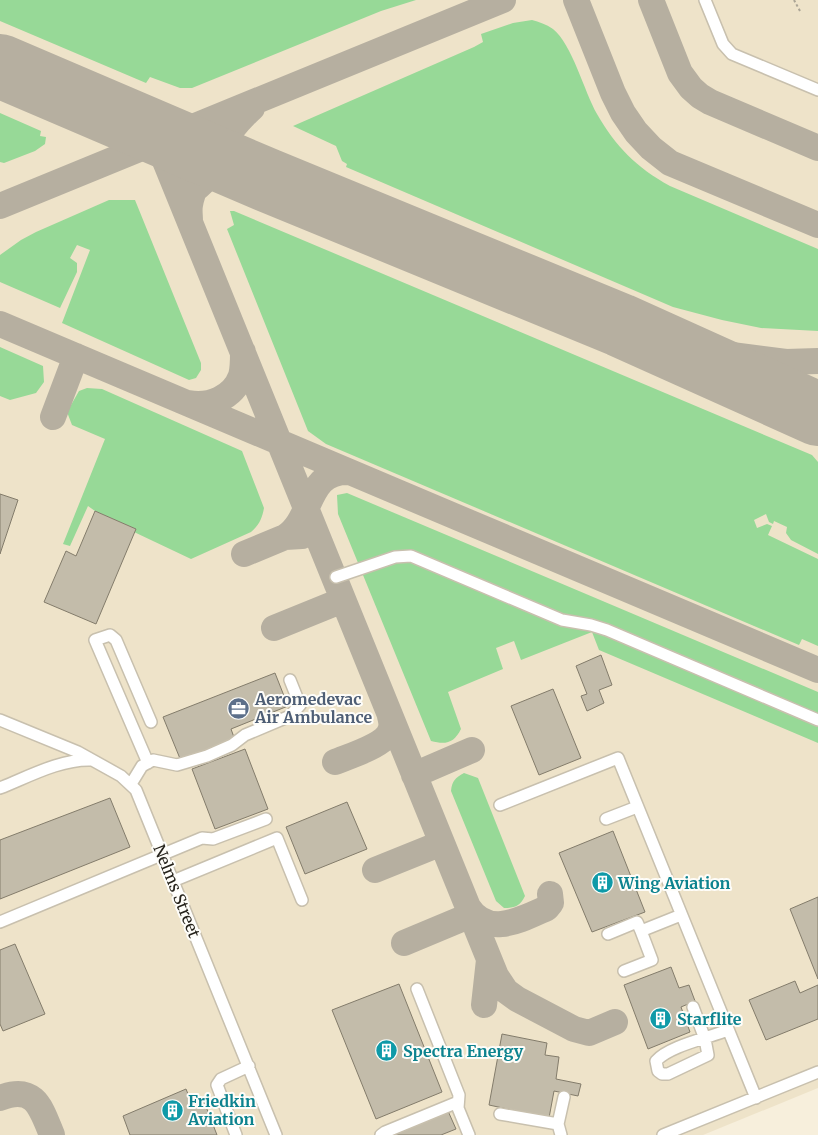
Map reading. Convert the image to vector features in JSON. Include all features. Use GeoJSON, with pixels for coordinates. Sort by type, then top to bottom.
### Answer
{"type":"FeatureCollection","features":[{"type":"Feature","properties":{"kind":"street"},"geometry":{"type":"LineString","coordinates":[[705,0],[723,44],[732,54],[818,90]]}},
{"type":"Feature","properties":{"kind":"street"},"geometry":{"type":"LineString","coordinates":[[336,577],[395,557],[411,556],[562,620],[591,624],[607,630],[818,720]]}},
{"type":"Feature","properties":{"kind":"street"},"geometry":{"type":"LineString","coordinates":[[148,763],[95,640],[110,635],[116,640],[151,722]]}},
{"type":"Feature","properties":{"kind":"street"},"geometry":{"type":"LineString","coordinates":[[131,784],[142,766],[153,760],[177,765],[207,756],[232,745],[246,735],[290,716],[300,705],[290,680]]}},
{"type":"Feature","properties":{"kind":"street","name":"Nelms Street"},"geometry":{"type":"LineString","coordinates":[[0,720],[64,745],[93,760],[131,784],[136,790],[276,1135]]}},
{"type":"Feature","properties":{"kind":"street"},"geometry":{"type":"LineString","coordinates":[[500,805],[618,758],[756,1098]]}},
{"type":"Feature","properties":{"kind":"street"},"geometry":{"type":"LineString","coordinates":[[0,788],[64,763],[75,760],[93,760]]}},
{"type":"Feature","properties":{"kind":"street"},"geometry":{"type":"LineString","coordinates":[[606,820],[638,806]]}},
{"type":"Feature","properties":{"kind":"street"},"geometry":{"type":"LineString","coordinates":[[0,922],[202,838],[213,839],[266,819]]}},
{"type":"Feature","properties":{"kind":"street"},"geometry":{"type":"LineString","coordinates":[[173,881],[277,838],[302,900]]}},
{"type":"Feature","properties":{"kind":"street"},"geometry":{"type":"LineString","coordinates":[[640,931],[681,914]]}},
{"type":"Feature","properties":{"kind":"street"},"geometry":{"type":"LineString","coordinates":[[608,934],[637,922],[652,960],[624,972]]}},
{"type":"Feature","properties":{"kind":"street"},"geometry":{"type":"LineString","coordinates":[[417,988],[459,1095],[458,1108],[464,1134]]}},
{"type":"Feature","properties":{"kind":"street"},"geometry":{"type":"LineString","coordinates":[[693,1008],[705,1039],[728,1030]]}},
{"type":"Feature","properties":{"kind":"street"},"geometry":{"type":"LineString","coordinates":[[236,1135],[217,1085],[222,1079],[248,1066]]}},
{"type":"Feature","properties":{"kind":"street"},"geometry":{"type":"LineString","coordinates":[[664,1135],[818,1072]]}},
{"type":"Feature","properties":{"kind":"street"},"geometry":{"type":"LineString","coordinates":[[500,1114],[559,1130],[564,1097]]}},
{"type":"Feature","properties":{"kind":"street"},"geometry":{"type":"LineString","coordinates":[[381,1135],[458,1102]]}},
{"type":"Feature","properties":{"kind":"path"},"geometry":{"type":"LineString","coordinates":[[794,0],[800,11]]}},
{"type":"Feature","properties":{"kind":"shaded area"},"geometry":{"type":"Polygon","coordinates":[[[0,0],[818,0],[818,1088],[703,1135],[0,1135],[0,0]]]}},
{"type":"Feature","properties":{"kind":"green space"},"geometry":{"type":"Polygon","coordinates":[[[0,0],[416,0],[381,11],[192,88],[180,88],[150,77],[146,83],[0,21],[0,0]]]}},
{"type":"Feature","properties":{"kind":"green space"},"geometry":{"type":"Polygon","coordinates":[[[532,20],[550,27],[560,36],[572,56],[592,104],[604,126],[619,146],[637,164],[670,186],[818,249],[818,331],[761,328],[673,307],[346,167],[347,164],[342,161],[336,146],[293,126],[474,47],[483,42],[481,34],[513,23],[532,20]]]}},
{"type":"Feature","properties":{"kind":"green space"},"geometry":{"type":"Polygon","coordinates":[[[0,113],[41,131],[40,136],[46,137],[45,144],[35,151],[4,163],[0,162],[0,113]]]}},
{"type":"Feature","properties":{"kind":"green space"},"geometry":{"type":"Polygon","coordinates":[[[109,200],[135,200],[201,363],[201,370],[196,378],[189,380],[62,323],[90,250],[77,245],[70,258],[77,263],[77,272],[60,308],[0,282],[0,255],[36,232],[109,200]]]}},
{"type":"Feature","properties":{"kind":"green space"},"geometry":{"type":"Polygon","coordinates":[[[230,211],[234,211],[812,455],[818,462],[818,554],[791,540],[786,533],[787,527],[774,521],[773,524],[769,522],[766,514],[754,520],[757,528],[767,524],[772,526],[768,535],[818,559],[818,646],[802,639],[799,645],[326,444],[308,431],[227,229],[234,225],[230,211]]]}},
{"type":"Feature","properties":{"kind":"green space"},"geometry":{"type":"Polygon","coordinates":[[[0,347],[43,366],[44,382],[36,393],[10,400],[0,396],[0,347]]]}},
{"type":"Feature","properties":{"kind":"green space"},"geometry":{"type":"Polygon","coordinates":[[[87,388],[102,389],[242,451],[264,508],[261,519],[256,527],[251,532],[191,559],[134,532],[135,529],[88,506],[70,546],[63,544],[105,439],[72,425],[67,412],[79,391],[87,388]]]}},
{"type":"Feature","properties":{"kind":"green space"},"geometry":{"type":"Polygon","coordinates":[[[347,493],[818,692],[818,743],[599,650],[592,632],[521,660],[514,641],[496,648],[503,669],[448,692],[461,729],[458,734],[449,742],[431,741],[338,514],[337,495],[347,493]]]}},
{"type":"Feature","properties":{"kind":"green space"},"geometry":{"type":"Polygon","coordinates":[[[464,773],[478,778],[525,896],[514,907],[504,908],[496,901],[451,791],[454,780],[464,773]]]}},
{"type":"Feature","properties":{"kind":"building"},"geometry":{"type":"Polygon","coordinates":[[[0,494],[18,500],[0,554],[0,494]]]}},
{"type":"Feature","properties":{"kind":"building"},"geometry":{"type":"Polygon","coordinates":[[[95,511],[136,529],[96,624],[44,602],[66,551],[76,556],[95,511]]]}},
{"type":"Feature","properties":{"kind":"building"},"geometry":{"type":"Polygon","coordinates":[[[601,655],[612,685],[599,690],[604,703],[587,711],[581,696],[587,694],[576,666],[601,655]]]}},
{"type":"Feature","properties":{"kind":"building"},"geometry":{"type":"Polygon","coordinates":[[[275,673],[288,706],[231,729],[235,740],[181,761],[163,717],[275,673]]]}},
{"type":"Feature","properties":{"kind":"building"},"geometry":{"type":"Polygon","coordinates":[[[553,689],[581,758],[539,775],[511,706],[553,689]]]}},
{"type":"Feature","properties":{"kind":"building"},"geometry":{"type":"Polygon","coordinates":[[[245,749],[268,809],[215,829],[192,769],[245,749]]]}},
{"type":"Feature","properties":{"kind":"building"},"geometry":{"type":"Polygon","coordinates":[[[110,798],[130,847],[0,899],[0,840],[110,798]]]}},
{"type":"Feature","properties":{"kind":"building"},"geometry":{"type":"Polygon","coordinates":[[[347,802],[367,849],[305,874],[286,827],[347,802]]]}},
{"type":"Feature","properties":{"kind":"building","name":"Wing Aviation"},"geometry":{"type":"Polygon","coordinates":[[[613,831],[645,912],[592,932],[559,853],[613,831]]]}},
{"type":"Feature","properties":{"kind":"building"},"geometry":{"type":"Polygon","coordinates":[[[818,897],[818,979],[790,909],[818,897]]]}},
{"type":"Feature","properties":{"kind":"building"},"geometry":{"type":"Polygon","coordinates":[[[15,944],[45,1014],[3,1031],[0,1024],[0,950],[15,944]]]}},
{"type":"Feature","properties":{"kind":"building","name":"Starflite"},"geometry":{"type":"Polygon","coordinates":[[[671,967],[679,988],[689,985],[695,1001],[681,1007],[690,1032],[648,1049],[624,985],[671,967]]]}},
{"type":"Feature","properties":{"kind":"building"},"geometry":{"type":"Polygon","coordinates":[[[795,981],[800,993],[818,985],[818,1019],[766,1040],[749,1000],[795,981]]]}},
{"type":"Feature","properties":{"kind":"building","name":"Spectra Energy"},"geometry":{"type":"Polygon","coordinates":[[[399,984],[442,1092],[376,1119],[332,1010],[399,984]]]}},
{"type":"Feature","properties":{"kind":"building"},"geometry":{"type":"Polygon","coordinates":[[[502,1034],[547,1043],[545,1055],[559,1057],[556,1079],[581,1084],[578,1096],[554,1091],[549,1118],[489,1105],[502,1034]]]}},
{"type":"Feature","properties":{"kind":"building","name":"Friedkin Aviation"},"geometry":{"type":"Polygon","coordinates":[[[186,1089],[192,1104],[203,1099],[217,1135],[130,1135],[123,1116],[186,1089]]]}},
{"type":"Feature","properties":{"kind":"building"},"geometry":{"type":"Polygon","coordinates":[[[448,1111],[456,1129],[441,1135],[387,1135],[448,1111]]]}},
{"type":"Feature","properties":{"kind":"taxiway"},"geometry":{"type":"LineString","coordinates":[[0,206],[503,0]]}},
{"type":"Feature","properties":{"kind":"taxiway"},"geometry":{"type":"LineString","coordinates":[[576,0],[613,93],[623,113],[636,132],[651,148],[670,163],[818,225]]}},
{"type":"Feature","properties":{"kind":"taxiway"},"geometry":{"type":"LineString","coordinates":[[651,0],[680,73],[691,88],[700,96],[818,148]]}},
{"type":"Feature","properties":{"kind":"taxiway"},"geometry":{"type":"LineString","coordinates":[[190,221],[190,207],[198,181],[224,140],[243,116],[252,108]]}},
{"type":"Feature","properties":{"kind":"taxiway"},"geometry":{"type":"LineString","coordinates":[[128,120],[147,133],[161,151],[496,976],[506,991],[517,999],[574,1029],[589,1033],[615,1022]]}},
{"type":"Feature","properties":{"kind":"taxiway"},"geometry":{"type":"LineString","coordinates":[[198,187],[215,174],[231,170],[248,173],[267,180]]}},
{"type":"Feature","properties":{"kind":"taxiway"},"geometry":{"type":"LineString","coordinates":[[0,324],[818,670]]}},
{"type":"Feature","properties":{"kind":"taxiway"},"geometry":{"type":"LineString","coordinates":[[620,325],[724,354],[786,362],[818,361]]}},
{"type":"Feature","properties":{"kind":"taxiway"},"geometry":{"type":"LineString","coordinates":[[188,403],[204,404],[212,402],[232,390],[241,376],[243,352]]}},
{"type":"Feature","properties":{"kind":"taxiway"},"geometry":{"type":"LineString","coordinates":[[53,417],[76,356]]}},
{"type":"Feature","properties":{"kind":"taxiway"},"geometry":{"type":"LineString","coordinates":[[801,407],[818,418]]}},
{"type":"Feature","properties":{"kind":"taxiway"},"geometry":{"type":"LineString","coordinates":[[285,537],[301,519],[317,487],[335,473],[350,472]]}},
{"type":"Feature","properties":{"kind":"taxiway"},"geometry":{"type":"LineString","coordinates":[[244,554],[285,537],[302,536]]}},
{"type":"Feature","properties":{"kind":"taxiway"},"geometry":{"type":"LineString","coordinates":[[274,628],[343,600]]}},
{"type":"Feature","properties":{"kind":"taxiway"},"geometry":{"type":"LineString","coordinates":[[335,762],[376,745],[383,740],[391,728],[390,716]]}},
{"type":"Feature","properties":{"kind":"taxiway"},"geometry":{"type":"LineString","coordinates":[[414,775],[472,750]]}},
{"type":"Feature","properties":{"kind":"taxiway"},"geometry":{"type":"LineString","coordinates":[[375,870],[442,843]]}},
{"type":"Feature","properties":{"kind":"taxiway"},"geometry":{"type":"LineString","coordinates":[[468,907],[485,922],[505,924],[547,908],[551,903],[550,894]]}},
{"type":"Feature","properties":{"kind":"taxiway"},"geometry":{"type":"LineString","coordinates":[[404,943],[471,915]]}},
{"type":"Feature","properties":{"kind":"taxiway"},"geometry":{"type":"LineString","coordinates":[[484,1005],[489,960]]}},
{"type":"Feature","properties":{"kind":"taxiway"},"geometry":{"type":"LineString","coordinates":[[0,1098],[12,1094],[29,1096],[40,1108],[52,1135]]}},
{"type":"Feature","properties":{"kind":"runway"},"geometry":{"type":"LineString","coordinates":[[0,66],[267,180],[620,325],[818,414]]}},
{"type":"Feature","properties":{"kind":"place","name":"Aeromedevac Air Ambulance"},"geometry":{"type":"Point","coordinates":[239,708]}},
{"type":"Feature","properties":{"kind":"place","name":"Wing Aviation"},"geometry":{"type":"Point","coordinates":[602,883]}},
{"type":"Feature","properties":{"kind":"place","name":"Starflite"},"geometry":{"type":"Point","coordinates":[661,1019]}},
{"type":"Feature","properties":{"kind":"place","name":"Spectra Energy"},"geometry":{"type":"Point","coordinates":[387,1051]}},
{"type":"Feature","properties":{"kind":"place","name":"Friedkin Aviation"},"geometry":{"type":"Point","coordinates":[172,1110]}}]}
